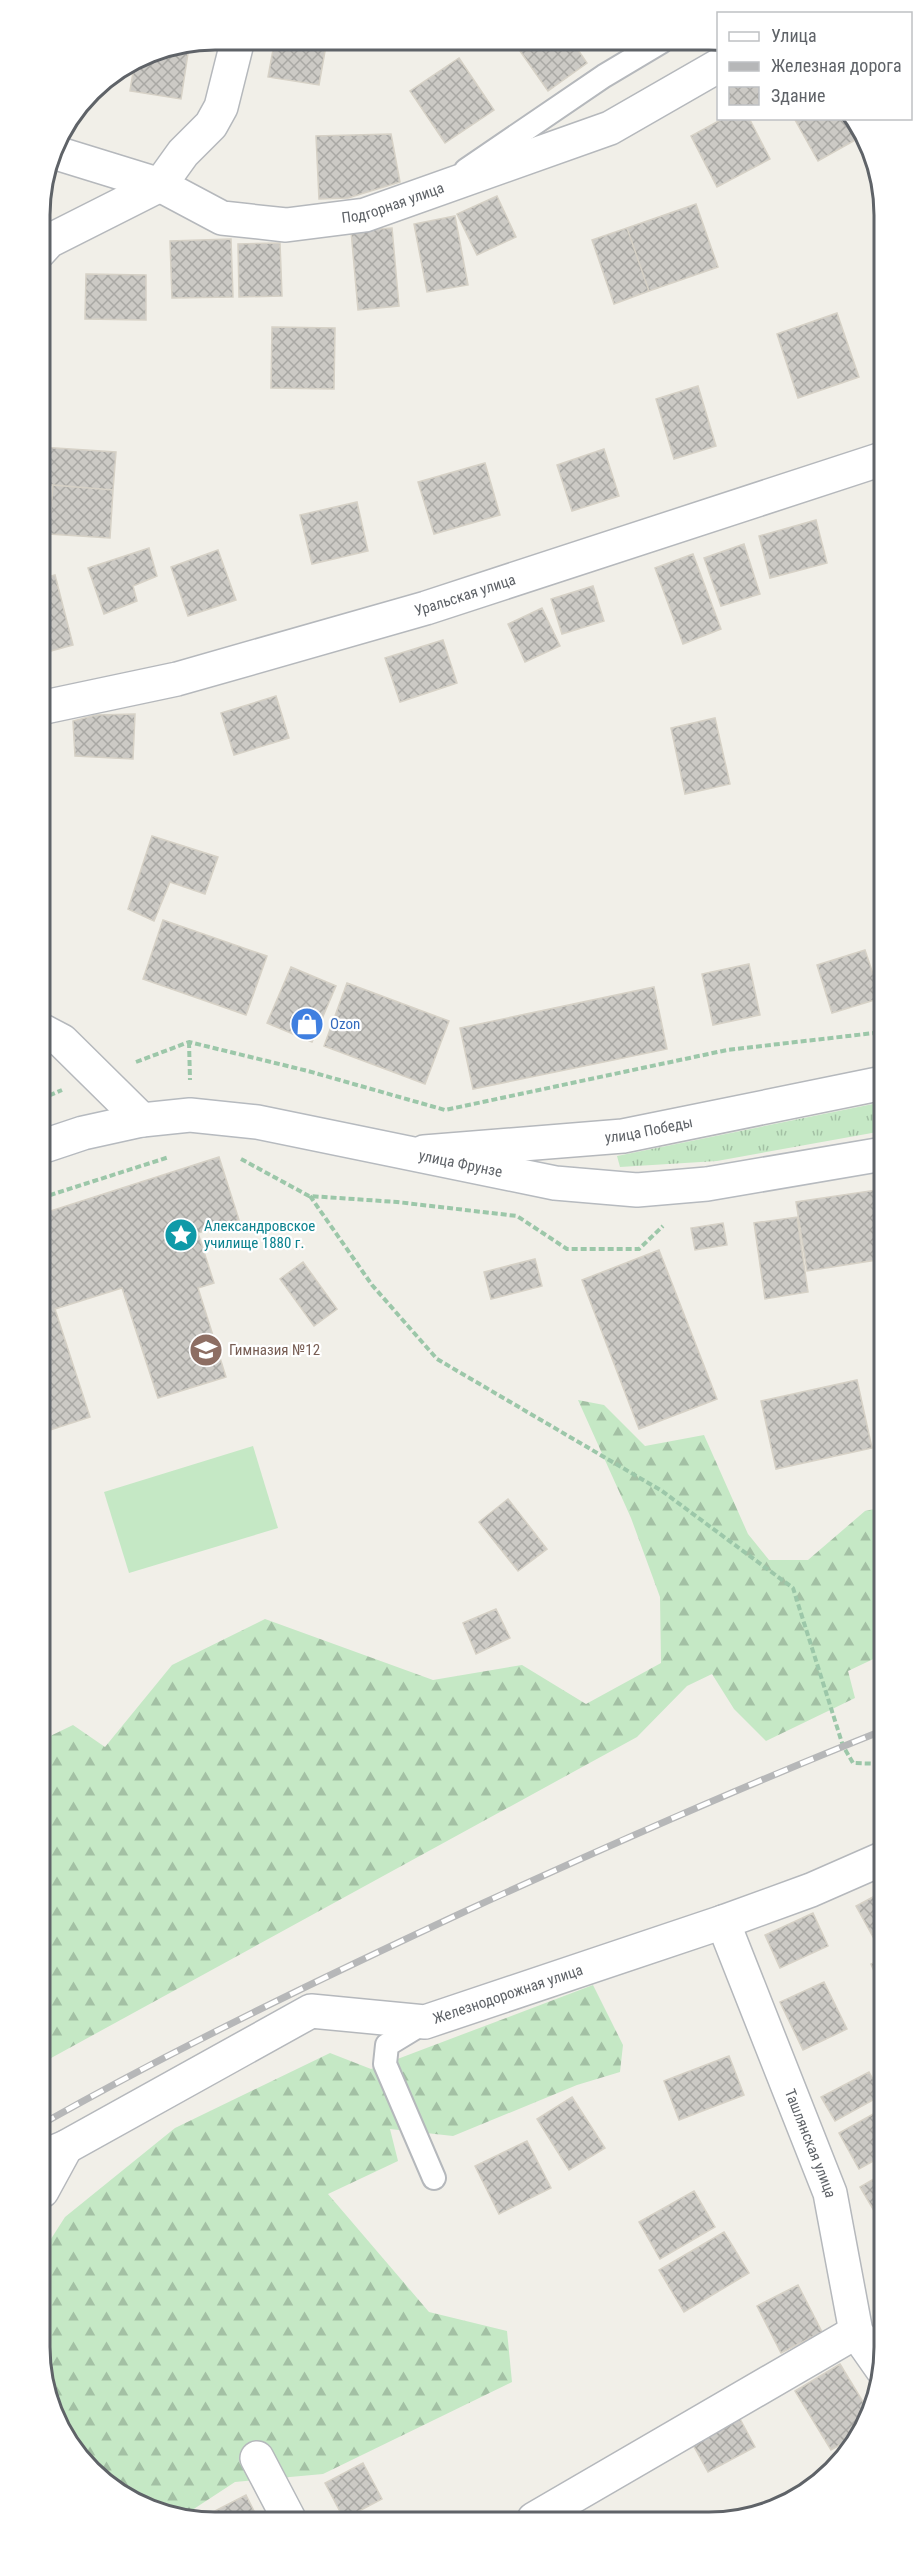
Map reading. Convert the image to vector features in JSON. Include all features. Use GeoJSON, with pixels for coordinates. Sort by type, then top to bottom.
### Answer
{"type":"FeatureCollection","features":[{"type":"Feature","properties":{"kind":"street"},"geometry":{"type":"LineString","coordinates":[[50,240],[160,185],[183,153],[211,125],[221,107],[234,50]]}},
{"type":"Feature","properties":{"kind":"street","name":"Подгорная улица"},"geometry":{"type":"LineString","coordinates":[[61,154],[160,185],[222,218],[286,225],[364,215],[610,128],[717,67]]}},
{"type":"Feature","properties":{"kind":"street","name":"Уральская улица"},"geometry":{"type":"LineString","coordinates":[[50,706],[177,679],[426,608],[874,462]]}},
{"type":"Feature","properties":{"kind":"street"},"geometry":{"type":"LineString","coordinates":[[50,1035],[62,1041],[142,1120]]}},
{"type":"Feature","properties":{"kind":"street","name":"улица Победы"},"geometry":{"type":"LineString","coordinates":[[414,1153],[623,1136],[874,1085]]}},
{"type":"Feature","properties":{"kind":"street","name":"улица Фрунзе"},"geometry":{"type":"LineString","coordinates":[[50,1144],[83,1133],[142,1120],[190,1115],[257,1122],[555,1183],[637,1190],[707,1184],[874,1156]]}},
{"type":"Feature","properties":{"kind":"street","name":"Железнодорожная улица"},"geometry":{"type":"LineString","coordinates":[[54,2152],[311,2011],[424,2022],[723,1922],[811,1890],[874,1862]]}},
{"type":"Feature","properties":{"kind":"street","name":"Ташлянская улица"},"geometry":{"type":"LineString","coordinates":[[723,1922],[830,2193],[856,2332],[874,2358]]}},
{"type":"Feature","properties":{"kind":"street"},"geometry":{"type":"LineString","coordinates":[[546,2512],[856,2332]]}},
{"type":"Feature","properties":{"kind":"street"},"geometry":{"type":"LineString","coordinates":[[257,2458],[285,2512]]}},
{"type":"Feature","properties":{"kind":"lane"},"geometry":{"type":"LineString","coordinates":[[435,191],[604,76],[648,50]]}},
{"type":"Feature","properties":{"kind":"lane"},"geometry":{"type":"LineString","coordinates":[[424,2022],[387,2045],[385,2064],[434,2178]]}},
{"type":"Feature","properties":{"kind":"path"},"geometry":{"type":"LineString","coordinates":[[50,1095],[189,1042],[308,1071],[445,1110],[727,1050],[874,1033]]}},
{"type":"Feature","properties":{"kind":"path"},"geometry":{"type":"LineString","coordinates":[[50,1195],[180,1153]]}},
{"type":"Feature","properties":{"kind":"path"},"geometry":{"type":"LineString","coordinates":[[231,1154],[309,1196],[397,1202]]}},
{"type":"Feature","properties":{"kind":"path"},"geometry":{"type":"LineString","coordinates":[[309,1196],[372,1285],[437,1359],[662,1491],[793,1588],[843,1746],[853,1763],[874,1764]]}},
{"type":"Feature","properties":{"kind":"green space"},"geometry":{"type":"Polygon","coordinates":[[[874,1104],[874,1133],[717,1161],[620,1167],[617,1156],[874,1104]]]}},
{"type":"Feature","properties":{"kind":"green space"},"geometry":{"type":"Polygon","coordinates":[[[578,1400],[604,1405],[645,1446],[704,1435],[748,1534],[769,1560],[808,1560],[865,1511],[874,1509],[874,1659],[848,1671],[855,1698],[766,1741],[734,1709],[712,1674],[687,1686],[637,1737],[50,2059],[50,1736],[73,1725],[105,1747],[172,1665],[265,1619],[433,1680],[522,1665],[586,1704],[661,1663],[660,1597],[631,1518],[578,1400]]]}},
{"type":"Feature","properties":{"kind":"green space"},"geometry":{"type":"Polygon","coordinates":[[[253,1446],[278,1528],[129,1573],[104,1492],[253,1446]]]}},
{"type":"Feature","properties":{"kind":"green space"},"geometry":{"type":"Polygon","coordinates":[[[593,1985],[623,2045],[620,2072],[577,2085],[453,2136],[390,2129],[398,2161],[328,2194],[429,2312],[507,2331],[512,2382],[323,2474],[235,2482],[193,2509],[161,2503],[132,2489],[98,2463],[84,2447],[58,2400],[50,2357],[50,2240],[65,2217],[175,2128],[330,2053],[371,2069],[593,1985]]]}},
{"type":"Feature","properties":{"kind":"building"},"geometry":{"type":"Polygon","coordinates":[[[273,50],[325,50],[319,85],[268,77],[273,50]]]}},
{"type":"Feature","properties":{"kind":"building"},"geometry":{"type":"Polygon","coordinates":[[[519,50],[578,50],[587,63],[548,91],[519,50]]]}},
{"type":"Feature","properties":{"kind":"building"},"geometry":{"type":"Polygon","coordinates":[[[188,52],[181,99],[130,91],[133,71],[161,58],[188,52]]]}},
{"type":"Feature","properties":{"kind":"building"},"geometry":{"type":"Polygon","coordinates":[[[459,58],[494,110],[445,143],[410,91],[459,58]]]}},
{"type":"Feature","properties":{"kind":"building"},"geometry":{"type":"Polygon","coordinates":[[[720,120],[750,120],[770,159],[717,187],[691,136],[720,120]]]}},
{"type":"Feature","properties":{"kind":"building"},"geometry":{"type":"Polygon","coordinates":[[[795,120],[844,120],[856,140],[818,161],[795,120]]]}},
{"type":"Feature","properties":{"kind":"building"},"geometry":{"type":"Polygon","coordinates":[[[391,134],[400,182],[348,198],[319,199],[316,136],[391,134]]]}},
{"type":"Feature","properties":{"kind":"building"},"geometry":{"type":"Polygon","coordinates":[[[497,196],[516,237],[477,255],[457,214],[497,196]]]}},
{"type":"Feature","properties":{"kind":"building"},"geometry":{"type":"Polygon","coordinates":[[[696,204],[718,267],[649,291],[627,228],[696,204]]]}},
{"type":"Feature","properties":{"kind":"building"},"geometry":{"type":"Polygon","coordinates":[[[455,216],[468,285],[427,292],[414,224],[455,216]]]}},
{"type":"Feature","properties":{"kind":"building"},"geometry":{"type":"Polygon","coordinates":[[[392,228],[399,306],[358,310],[351,231],[392,228]]]}},
{"type":"Feature","properties":{"kind":"building"},"geometry":{"type":"Polygon","coordinates":[[[627,228],[649,291],[614,304],[592,240],[627,228]]]}},
{"type":"Feature","properties":{"kind":"building"},"geometry":{"type":"Polygon","coordinates":[[[231,239],[233,297],[172,298],[170,241],[231,239]]]}},
{"type":"Feature","properties":{"kind":"building"},"geometry":{"type":"Polygon","coordinates":[[[280,243],[282,296],[239,297],[238,244],[280,243]]]}},
{"type":"Feature","properties":{"kind":"building"},"geometry":{"type":"Polygon","coordinates":[[[86,274],[146,275],[146,320],[85,319],[86,274]]]}},
{"type":"Feature","properties":{"kind":"building"},"geometry":{"type":"Polygon","coordinates":[[[837,313],[859,377],[798,398],[777,334],[837,313]]]}},
{"type":"Feature","properties":{"kind":"building"},"geometry":{"type":"Polygon","coordinates":[[[272,327],[335,328],[334,389],[271,388],[272,327]]]}},
{"type":"Feature","properties":{"kind":"building"},"geometry":{"type":"Polygon","coordinates":[[[698,386],[716,446],[674,459],[656,399],[698,386]]]}},
{"type":"Feature","properties":{"kind":"building"},"geometry":{"type":"Polygon","coordinates":[[[50,448],[116,452],[113,490],[50,485],[50,448]]]}},
{"type":"Feature","properties":{"kind":"building"},"geometry":{"type":"Polygon","coordinates":[[[604,449],[619,496],[572,511],[557,465],[604,449]]]}},
{"type":"Feature","properties":{"kind":"building"},"geometry":{"type":"Polygon","coordinates":[[[485,463],[500,515],[434,534],[418,482],[485,463]]]}},
{"type":"Feature","properties":{"kind":"building"},"geometry":{"type":"Polygon","coordinates":[[[53,485],[113,490],[110,538],[50,534],[53,485]]]}},
{"type":"Feature","properties":{"kind":"building"},"geometry":{"type":"Polygon","coordinates":[[[357,502],[368,551],[312,564],[300,515],[357,502]]]}},
{"type":"Feature","properties":{"kind":"building"},"geometry":{"type":"Polygon","coordinates":[[[816,520],[827,563],[770,578],[759,536],[816,520]]]}},
{"type":"Feature","properties":{"kind":"building"},"geometry":{"type":"Polygon","coordinates":[[[744,544],[760,594],[721,606],[704,558],[744,544]]]}},
{"type":"Feature","properties":{"kind":"building"},"geometry":{"type":"Polygon","coordinates":[[[149,548],[157,576],[133,586],[137,601],[104,614],[88,568],[149,548]]]}},
{"type":"Feature","properties":{"kind":"building"},"geometry":{"type":"Polygon","coordinates":[[[218,550],[236,600],[188,616],[171,567],[218,550]]]}},
{"type":"Feature","properties":{"kind":"building"},"geometry":{"type":"Polygon","coordinates":[[[693,554],[721,629],[683,644],[655,568],[693,554]]]}},
{"type":"Feature","properties":{"kind":"building"},"geometry":{"type":"Polygon","coordinates":[[[55,575],[73,645],[50,651],[50,576],[55,575]]]}},
{"type":"Feature","properties":{"kind":"building"},"geometry":{"type":"Polygon","coordinates":[[[593,586],[604,621],[562,634],[551,599],[593,586]]]}},
{"type":"Feature","properties":{"kind":"building"},"geometry":{"type":"Polygon","coordinates":[[[542,608],[560,646],[525,662],[508,624],[542,608]]]}},
{"type":"Feature","properties":{"kind":"building"},"geometry":{"type":"Polygon","coordinates":[[[443,640],[457,683],[400,702],[385,658],[443,640]]]}},
{"type":"Feature","properties":{"kind":"building"},"geometry":{"type":"Polygon","coordinates":[[[276,696],[289,738],[234,755],[221,713],[276,696]]]}},
{"type":"Feature","properties":{"kind":"building"},"geometry":{"type":"Polygon","coordinates":[[[135,714],[133,759],[75,756],[73,721],[96,715],[135,714]]]}},
{"type":"Feature","properties":{"kind":"building"},"geometry":{"type":"Polygon","coordinates":[[[715,718],[730,784],[685,794],[671,728],[715,718]]]}},
{"type":"Feature","properties":{"kind":"building"},"geometry":{"type":"Polygon","coordinates":[[[152,836],[218,857],[205,894],[170,882],[154,921],[128,909],[152,836]]]}},
{"type":"Feature","properties":{"kind":"building"},"geometry":{"type":"Polygon","coordinates":[[[163,920],[267,956],[246,1015],[143,979],[163,920]]]}},
{"type":"Feature","properties":{"kind":"building"},"geometry":{"type":"Polygon","coordinates":[[[865,950],[874,977],[874,1000],[832,1013],[817,965],[865,950]]]}},
{"type":"Feature","properties":{"kind":"building"},"geometry":{"type":"Polygon","coordinates":[[[749,964],[760,1015],[713,1025],[702,974],[749,964]]]}},
{"type":"Feature","properties":{"kind":"building"},"geometry":{"type":"Polygon","coordinates":[[[291,967],[336,986],[312,1042],[267,1023],[291,967]]]}},
{"type":"Feature","properties":{"kind":"building"},"geometry":{"type":"Polygon","coordinates":[[[347,983],[449,1021],[425,1084],[324,1046],[347,983]]]}},
{"type":"Feature","properties":{"kind":"building"},"geometry":{"type":"Polygon","coordinates":[[[654,987],[667,1049],[473,1089],[460,1028],[654,987]]]}},
{"type":"Feature","properties":{"kind":"building"},"geometry":{"type":"Polygon","coordinates":[[[219,1157],[239,1220],[198,1233],[214,1283],[198,1288],[226,1377],[158,1398],[122,1288],[55,1309],[90,1417],[50,1430],[50,1211],[219,1157]]]}},
{"type":"Feature","properties":{"kind":"building"},"geometry":{"type":"Polygon","coordinates":[[[874,1190],[874,1260],[807,1271],[796,1202],[874,1190]]]}},
{"type":"Feature","properties":{"kind":"building"},"geometry":{"type":"Polygon","coordinates":[[[797,1217],[808,1292],[765,1299],[754,1223],[797,1217]]]}},
{"type":"Feature","properties":{"kind":"building"},"geometry":{"type":"Polygon","coordinates":[[[723,1223],[727,1245],[695,1250],[691,1228],[723,1223]]]}},
{"type":"Feature","properties":{"kind":"building"},"geometry":{"type":"Polygon","coordinates":[[[659,1250],[717,1399],[639,1429],[582,1280],[659,1250]]]}},
{"type":"Feature","properties":{"kind":"building"},"geometry":{"type":"Polygon","coordinates":[[[535,1259],[542,1286],[491,1299],[484,1272],[535,1259]]]}},
{"type":"Feature","properties":{"kind":"building"},"geometry":{"type":"Polygon","coordinates":[[[303,1262],[337,1309],[314,1326],[280,1279],[303,1262]]]}},
{"type":"Feature","properties":{"kind":"building"},"geometry":{"type":"Polygon","coordinates":[[[857,1380],[872,1448],[776,1469],[761,1401],[857,1380]]]}},
{"type":"Feature","properties":{"kind":"building"},"geometry":{"type":"Polygon","coordinates":[[[508,1499],[547,1549],[518,1571],[479,1522],[508,1499]]]}},
{"type":"Feature","properties":{"kind":"building"},"geometry":{"type":"Polygon","coordinates":[[[496,1609],[510,1638],[476,1654],[463,1623],[496,1609]]]}},
{"type":"Feature","properties":{"kind":"building"},"geometry":{"type":"Polygon","coordinates":[[[874,1896],[874,1939],[856,1906],[874,1896]]]}},
{"type":"Feature","properties":{"kind":"building"},"geometry":{"type":"Polygon","coordinates":[[[813,1913],[828,1946],[780,1968],[765,1935],[813,1913]]]}},
{"type":"Feature","properties":{"kind":"building"},"geometry":{"type":"Polygon","coordinates":[[[824,1982],[847,2029],[803,2050],[780,2002],[824,1982]]]}},
{"type":"Feature","properties":{"kind":"building"},"geometry":{"type":"Polygon","coordinates":[[[729,2056],[744,2095],[679,2120],[664,2081],[729,2056]]]}},
{"type":"Feature","properties":{"kind":"building"},"geometry":{"type":"Polygon","coordinates":[[[869,2072],[874,2081],[874,2099],[835,2121],[821,2097],[869,2072]]]}},
{"type":"Feature","properties":{"kind":"building"},"geometry":{"type":"Polygon","coordinates":[[[572,2097],[605,2148],[569,2170],[537,2119],[572,2097]]]}},
{"type":"Feature","properties":{"kind":"building"},"geometry":{"type":"Polygon","coordinates":[[[874,2114],[874,2161],[859,2169],[839,2133],[874,2114]]]}},
{"type":"Feature","properties":{"kind":"building"},"geometry":{"type":"Polygon","coordinates":[[[527,2141],[551,2188],[499,2214],[475,2166],[527,2141]]]}},
{"type":"Feature","properties":{"kind":"building"},"geometry":{"type":"Polygon","coordinates":[[[874,2179],[874,2211],[860,2187],[874,2179]]]}},
{"type":"Feature","properties":{"kind":"building"},"geometry":{"type":"Polygon","coordinates":[[[694,2191],[715,2227],[660,2259],[639,2222],[694,2191]]]}},
{"type":"Feature","properties":{"kind":"building"},"geometry":{"type":"Polygon","coordinates":[[[724,2232],[749,2273],[684,2312],[659,2270],[724,2232]]]}},
{"type":"Feature","properties":{"kind":"building"},"geometry":{"type":"Polygon","coordinates":[[[798,2285],[822,2332],[781,2353],[757,2306],[798,2285]]]}},
{"type":"Feature","properties":{"kind":"building"},"geometry":{"type":"Polygon","coordinates":[[[840,2364],[864,2404],[843,2443],[831,2450],[795,2391],[840,2364]]]}},
{"type":"Feature","properties":{"kind":"building"},"geometry":{"type":"Polygon","coordinates":[[[739,2417],[755,2447],[708,2472],[692,2443],[739,2417]]]}},
{"type":"Feature","properties":{"kind":"building"},"geometry":{"type":"Polygon","coordinates":[[[363,2463],[382,2499],[357,2512],[340,2512],[325,2483],[363,2463]]]}},
{"type":"Feature","properties":{"kind":"building"},"geometry":{"type":"Polygon","coordinates":[[[246,2495],[254,2512],[214,2512],[246,2495]]]}},
{"type":"Feature","properties":{"kind":"railway"},"geometry":{"type":"LineString","coordinates":[[50,2120],[199,2040],[414,1935],[674,1817],[874,1734]]}},
{"type":"Feature","properties":{"kind":"place","name":"Ozon"},"geometry":{"type":"Point","coordinates":[307,1024]}},
{"type":"Feature","properties":{"kind":"place","name":"Александровское училище 1880 г."},"geometry":{"type":"Point","coordinates":[181,1235]}},
{"type":"Feature","properties":{"kind":"place","name":"Гимназия №12"},"geometry":{"type":"Point","coordinates":[206,1350]}}]}
